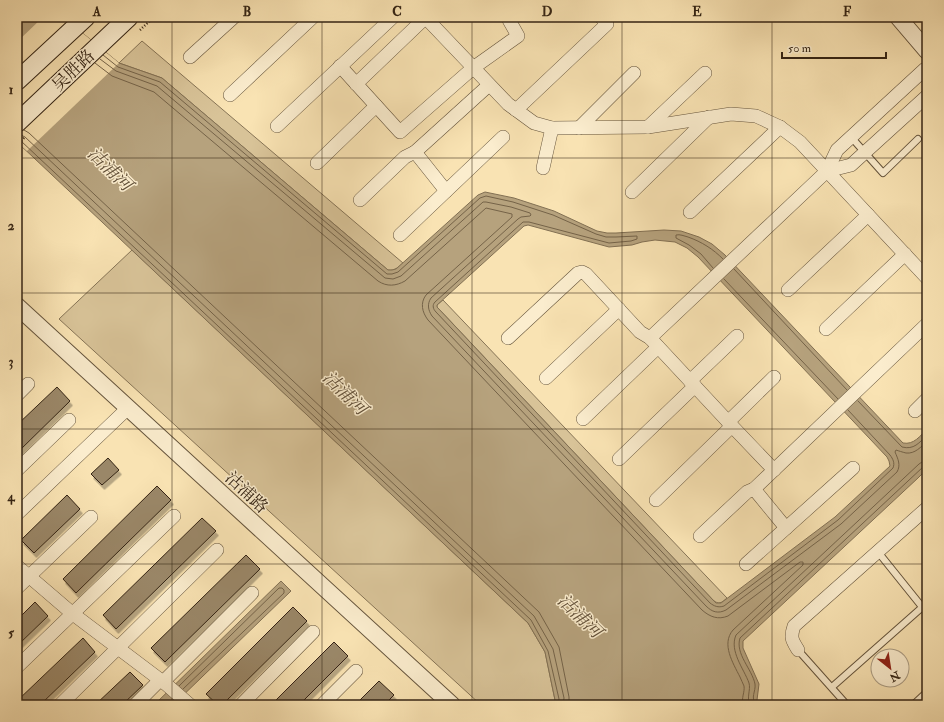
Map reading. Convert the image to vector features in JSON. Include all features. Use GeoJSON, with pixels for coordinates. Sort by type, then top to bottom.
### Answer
{"type":"FeatureCollection","features":[{"type":"Feature","properties":{"kind":"main road","name":"吴胜路"},"geometry":{"type":"LineString","coordinates":[[17,123],[129,17]]}},
{"type":"Feature","properties":{"kind":"main road","name":"吴胜路"},"geometry":{"type":"LineString","coordinates":[[17,81],[80,22]]}},
{"type":"Feature","properties":{"kind":"street"},"geometry":{"type":"LineString","coordinates":[[190,57],[234,17]]}},
{"type":"Feature","properties":{"kind":"street"},"geometry":{"type":"LineString","coordinates":[[230,95],[313,17]]}},
{"type":"Feature","properties":{"kind":"street"},"geometry":{"type":"LineString","coordinates":[[277,126],[393,17]]}},
{"type":"Feature","properties":{"kind":"street"},"geometry":{"type":"LineString","coordinates":[[356,84],[426,17],[508,104],[534,123],[552,128],[648,127],[731,114],[756,116],[780,127],[800,142],[926,275]]}},
{"type":"Feature","properties":{"kind":"street"},"geometry":{"type":"LineString","coordinates":[[340,66],[400,132],[474,68],[518,36],[510,20],[512,17]]}},
{"type":"Feature","properties":{"kind":"street"},"geometry":{"type":"LineString","coordinates":[[516,110],[607,24],[602,17]]}},
{"type":"Feature","properties":{"kind":"street"},"geometry":{"type":"LineString","coordinates":[[898,17],[927,51]]}},
{"type":"Feature","properties":{"kind":"street"},"geometry":{"type":"LineString","coordinates":[[583,419],[712,279],[827,171],[837,150],[925,69],[927,69]]}},
{"type":"Feature","properties":{"kind":"street"},"geometry":{"type":"LineString","coordinates":[[579,128],[634,73]]}},
{"type":"Feature","properties":{"kind":"street"},"geometry":{"type":"LineString","coordinates":[[648,127],[705,73]]}},
{"type":"Feature","properties":{"kind":"street"},"geometry":{"type":"LineString","coordinates":[[360,200],[405,157],[415,152],[489,85]]}},
{"type":"Feature","properties":{"kind":"street"},"geometry":{"type":"LineString","coordinates":[[827,171],[851,165],[927,96]]}},
{"type":"Feature","properties":{"kind":"street"},"geometry":{"type":"LineString","coordinates":[[317,163],[376,106]]}},
{"type":"Feature","properties":{"kind":"street"},"geometry":{"type":"LineString","coordinates":[[632,192],[709,117]]}},
{"type":"Feature","properties":{"kind":"street"},"geometry":{"type":"LineString","coordinates":[[690,212],[780,127]]}},
{"type":"Feature","properties":{"kind":"street"},"geometry":{"type":"LineString","coordinates":[[543,168],[552,128]]}},
{"type":"Feature","properties":{"kind":"street"},"geometry":{"type":"LineString","coordinates":[[400,235],[503,137]]}},
{"type":"Feature","properties":{"kind":"street"},"geometry":{"type":"LineString","coordinates":[[415,152],[446,191]]}},
{"type":"Feature","properties":{"kind":"street"},"geometry":{"type":"LineString","coordinates":[[788,290],[868,215]]}},
{"type":"Feature","properties":{"kind":"street"},"geometry":{"type":"LineString","coordinates":[[826,329],[905,254]]}},
{"type":"Feature","properties":{"kind":"street"},"geometry":{"type":"LineString","coordinates":[[508,338],[578,273],[582,272],[586,274],[640,332],[654,342],[774,470]]}},
{"type":"Feature","properties":{"kind":"street","name":"沽浦路"},"geometry":{"type":"LineString","coordinates":[[17,306],[452,705]]}},
{"type":"Feature","properties":{"kind":"street"},"geometry":{"type":"LineString","coordinates":[[546,378],[619,309]]}},
{"type":"Feature","properties":{"kind":"street"},"geometry":{"type":"LineString","coordinates":[[700,536],[747,492],[754,489],[927,324]]}},
{"type":"Feature","properties":{"kind":"street"},"geometry":{"type":"LineString","coordinates":[[619,459],[737,336]]}},
{"type":"Feature","properties":{"kind":"street"},"geometry":{"type":"LineString","coordinates":[[656,500],[774,377]]}},
{"type":"Feature","properties":{"kind":"street"},"geometry":{"type":"LineString","coordinates":[[17,395],[28,384]]}},
{"type":"Feature","properties":{"kind":"street"},"geometry":{"type":"LineString","coordinates":[[915,411],[927,399]]}},
{"type":"Feature","properties":{"kind":"street"},"geometry":{"type":"LineString","coordinates":[[17,514],[128,408]]}},
{"type":"Feature","properties":{"kind":"street"},"geometry":{"type":"LineString","coordinates":[[17,470],[68,420]]}},
{"type":"Feature","properties":{"kind":"street"},"geometry":{"type":"LineString","coordinates":[[746,564],[853,468]]}},
{"type":"Feature","properties":{"kind":"street"},"geometry":{"type":"LineString","coordinates":[[754,489],[786,528]]}},
{"type":"Feature","properties":{"kind":"street"},"geometry":{"type":"LineString","coordinates":[[798,650],[792,641],[794,626],[927,508]]}},
{"type":"Feature","properties":{"kind":"street"},"geometry":{"type":"LineString","coordinates":[[17,667],[174,516]]}},
{"type":"Feature","properties":{"kind":"street"},"geometry":{"type":"LineString","coordinates":[[17,588],[91,517]]}},
{"type":"Feature","properties":{"kind":"street"},"geometry":{"type":"LineString","coordinates":[[60,705],[217,550]]}},
{"type":"Feature","properties":{"kind":"street"},"geometry":{"type":"LineString","coordinates":[[17,566],[72,614],[164,682],[188,703]]}},
{"type":"Feature","properties":{"kind":"street"},"geometry":{"type":"LineString","coordinates":[[135,705],[164,682],[252,593]]}},
{"type":"Feature","properties":{"kind":"street"},"geometry":{"type":"LineString","coordinates":[[241,705],[313,632]]}},
{"type":"Feature","properties":{"kind":"street"},"geometry":{"type":"LineString","coordinates":[[322,705],[356,671]]}},
{"type":"Feature","properties":{"kind":"lane"},"geometry":{"type":"LineString","coordinates":[[851,137],[883,173],[918,139]]}},
{"type":"Feature","properties":{"kind":"lane"},"geometry":{"type":"LineString","coordinates":[[878,552],[925,605],[927,613]]}},
{"type":"Feature","properties":{"kind":"lane"},"geometry":{"type":"LineString","coordinates":[[832,688],[925,605]]}},
{"type":"Feature","properties":{"kind":"lane"},"geometry":{"type":"LineString","coordinates":[[798,650],[847,705]]}},
{"type":"Feature","properties":{"kind":"lane"},"geometry":{"type":"LineString","coordinates":[[913,705],[927,692]]}},
{"type":"Feature","properties":{"kind":"shaded area"},"geometry":{"type":"Polygon","coordinates":[[[142,41],[403,263],[395,269],[388,270],[162,78],[119,63],[142,41]]]}},
{"type":"Feature","properties":{"kind":"shaded area"},"geometry":{"type":"Polygon","coordinates":[[[132,250],[528,623],[545,652],[555,700],[554,705],[481,705],[59,319],[132,250]]]}},
{"type":"Feature","properties":{"kind":"shaded area"},"geometry":{"type":"Polygon","coordinates":[[[443,300],[727,598],[720,603],[713,600],[437,307],[437,305],[443,300]]]}},
{"type":"Feature","properties":{"kind":"water","name":"沽浦河"},"geometry":{"type":"Polygon","coordinates":[[[17,17],[63,17],[119,63],[162,78],[388,270],[396,269],[478,195],[485,192],[514,198],[554,211],[597,231],[616,233],[664,230],[681,231],[699,237],[712,244],[725,255],[903,443],[910,443],[914,441],[927,429],[927,469],[743,641],[743,648],[759,684],[757,700],[762,705],[554,705],[555,700],[545,652],[528,623],[17,142],[17,17]],[[528,225],[524,226],[437,305],[437,307],[713,600],[716,603],[721,603],[835,517],[890,466],[889,461],[887,457],[698,257],[687,248],[675,242],[655,240],[632,245],[609,247],[528,225]]]}},
{"type":"Feature","properties":{"kind":"water"},"geometry":{"type":"Polygon","coordinates":[[[281,581],[291,591],[173,705],[154,705],[281,581]]]}},
{"type":"Feature","properties":{"kind":"pier"},"geometry":{"type":"Polygon","coordinates":[[[43,17],[63,17],[119,63],[27,151],[17,142],[17,42],[43,17]]]}},
{"type":"Feature","properties":{"kind":"building"},"geometry":{"type":"Polygon","coordinates":[[[57,387],[70,401],[17,453],[17,425],[57,387]]]}},
{"type":"Feature","properties":{"kind":"building"},"geometry":{"type":"Polygon","coordinates":[[[108,458],[119,470],[102,485],[91,474],[108,458]]]}},
{"type":"Feature","properties":{"kind":"building"},"geometry":{"type":"Polygon","coordinates":[[[157,486],[171,500],[76,593],[63,579],[157,486]]]}},
{"type":"Feature","properties":{"kind":"building"},"geometry":{"type":"Polygon","coordinates":[[[67,495],[80,509],[34,553],[21,540],[67,495]]]}},
{"type":"Feature","properties":{"kind":"building"},"geometry":{"type":"Polygon","coordinates":[[[202,518],[216,531],[116,629],[103,615],[202,518]]]}},
{"type":"Feature","properties":{"kind":"building"},"geometry":{"type":"Polygon","coordinates":[[[246,555],[260,569],[165,662],[151,648],[246,555]]]}},
{"type":"Feature","properties":{"kind":"building"},"geometry":{"type":"Polygon","coordinates":[[[35,602],[48,616],[17,646],[17,620],[35,602]]]}},
{"type":"Feature","properties":{"kind":"building"},"geometry":{"type":"Polygon","coordinates":[[[293,607],[307,621],[222,705],[218,705],[206,694],[293,607]]]}},
{"type":"Feature","properties":{"kind":"building"},"geometry":{"type":"Polygon","coordinates":[[[83,638],[95,652],[40,705],[17,705],[17,701],[83,638]]]}},
{"type":"Feature","properties":{"kind":"building"},"geometry":{"type":"Polygon","coordinates":[[[334,642],[348,656],[299,705],[271,705],[334,642]]]}},
{"type":"Feature","properties":{"kind":"building"},"geometry":{"type":"Polygon","coordinates":[[[130,672],[143,685],[122,705],[95,705],[130,672]]]}},
{"type":"Feature","properties":{"kind":"building"},"geometry":{"type":"Polygon","coordinates":[[[379,681],[394,695],[384,705],[355,705],[379,681]]]}}]}
